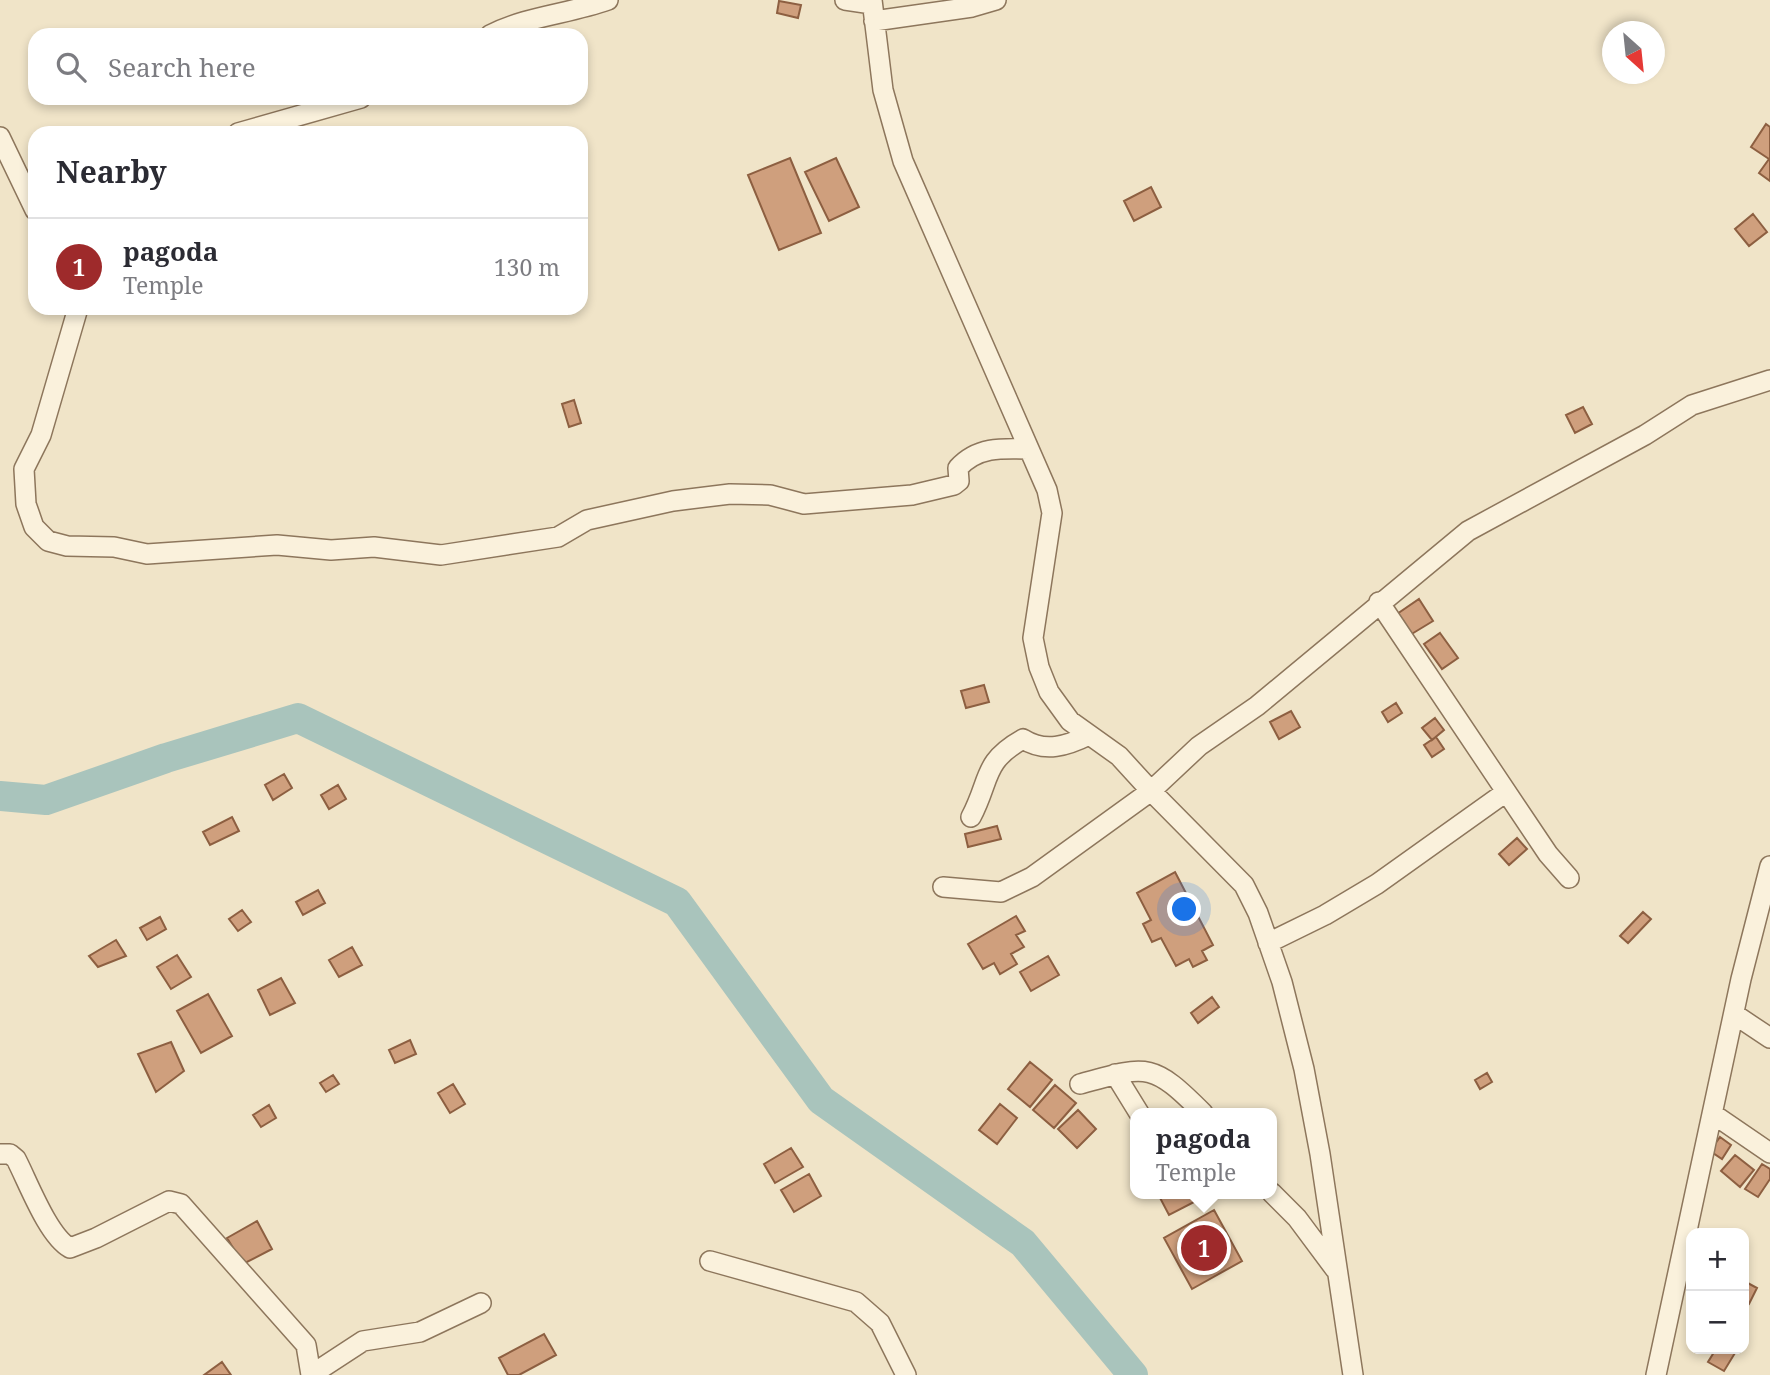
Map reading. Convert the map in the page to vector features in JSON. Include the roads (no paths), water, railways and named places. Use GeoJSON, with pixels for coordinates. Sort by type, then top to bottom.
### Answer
{"type":"FeatureCollection","features":[{"type":"Feature","properties":{"kind":"street"},"geometry":{"type":"LineString","coordinates":[[504,28],[579,10],[608,0]]}},
{"type":"Feature","properties":{"kind":"street"},"geometry":{"type":"LineString","coordinates":[[845,0],[873,8],[972,8],[996,0]]}},
{"type":"Feature","properties":{"kind":"street"},"geometry":{"type":"LineString","coordinates":[[873,8],[883,90],[903,161],[1047,490],[1052,513],[1033,638],[1049,692],[1070,721],[1119,756],[1244,885],[1268,943],[1304,1069],[1353,1375]]}},
{"type":"Feature","properties":{"kind":"street"},"geometry":{"type":"LineString","coordinates":[[263,126],[336,105]]}},
{"type":"Feature","properties":{"kind":"street"},"geometry":{"type":"LineString","coordinates":[[0,137],[28,195]]}},
{"type":"Feature","properties":{"kind":"street"},"geometry":{"type":"LineString","coordinates":[[76,315],[41,435],[24,469],[26,504],[34,527],[48,541],[67,546],[114,547],[147,554],[277,545],[331,550],[374,547],[441,555],[558,537],[587,520],[673,501],[730,494],[770,495],[804,504],[912,495],[954,485],[959,481],[958,468],[966,459],[985,450],[1028,449]]}},
{"type":"Feature","properties":{"kind":"street"},"geometry":{"type":"LineString","coordinates":[[943,887],[1001,892],[1031,877],[1151,791],[1199,746],[1257,706],[1379,602],[1468,531],[1633,441],[1692,405],[1770,380]]}},
{"type":"Feature","properties":{"kind":"street"},"geometry":{"type":"LineString","coordinates":[[1379,602],[1548,854],[1569,878]]}},
{"type":"Feature","properties":{"kind":"street"},"geometry":{"type":"LineString","coordinates":[[971,817],[984,793],[992,763],[1003,750],[1023,739],[1037,748],[1069,745],[1089,735]]}},
{"type":"Feature","properties":{"kind":"street"},"geometry":{"type":"LineString","coordinates":[[1268,943],[1325,915],[1377,884],[1506,792]]}},
{"type":"Feature","properties":{"kind":"street"},"geometry":{"type":"LineString","coordinates":[[1656,1375],[1734,1014],[1770,866]]}},
{"type":"Feature","properties":{"kind":"street"},"geometry":{"type":"LineString","coordinates":[[1734,1014],[1770,1038]]}},
{"type":"Feature","properties":{"kind":"street"},"geometry":{"type":"LineString","coordinates":[[1080,1084],[1115,1074],[1148,1070],[1172,1082],[1198,1108]]}},
{"type":"Feature","properties":{"kind":"street"},"geometry":{"type":"LineString","coordinates":[[1115,1074],[1136,1108]]}},
{"type":"Feature","properties":{"kind":"street"},"geometry":{"type":"LineString","coordinates":[[1713,1114],[1770,1153]]}},
{"type":"Feature","properties":{"kind":"street"},"geometry":{"type":"LineString","coordinates":[[0,1154],[10,1154],[16,1159],[50,1224],[62,1243],[70,1248],[96,1238],[169,1201],[181,1204],[306,1345],[311,1375],[363,1341],[420,1332],[481,1303]]}},
{"type":"Feature","properties":{"kind":"street"},"geometry":{"type":"LineString","coordinates":[[1277,1198],[1297,1219],[1338,1273]]}},
{"type":"Feature","properties":{"kind":"street"},"geometry":{"type":"LineString","coordinates":[[710,1261],[856,1302],[880,1324],[906,1375]]}},
{"type":"Feature","properties":{"kind":"waterway"},"geometry":{"type":"LineString","coordinates":[[0,796],[46,800],[166,758],[298,718],[677,902],[821,1100],[1023,1243],[1133,1375]]}},
{"type":"Feature","properties":{"kind":"place","name":"pagoda"},"geometry":{"type":"Point","coordinates":[1204,1248]}}]}
